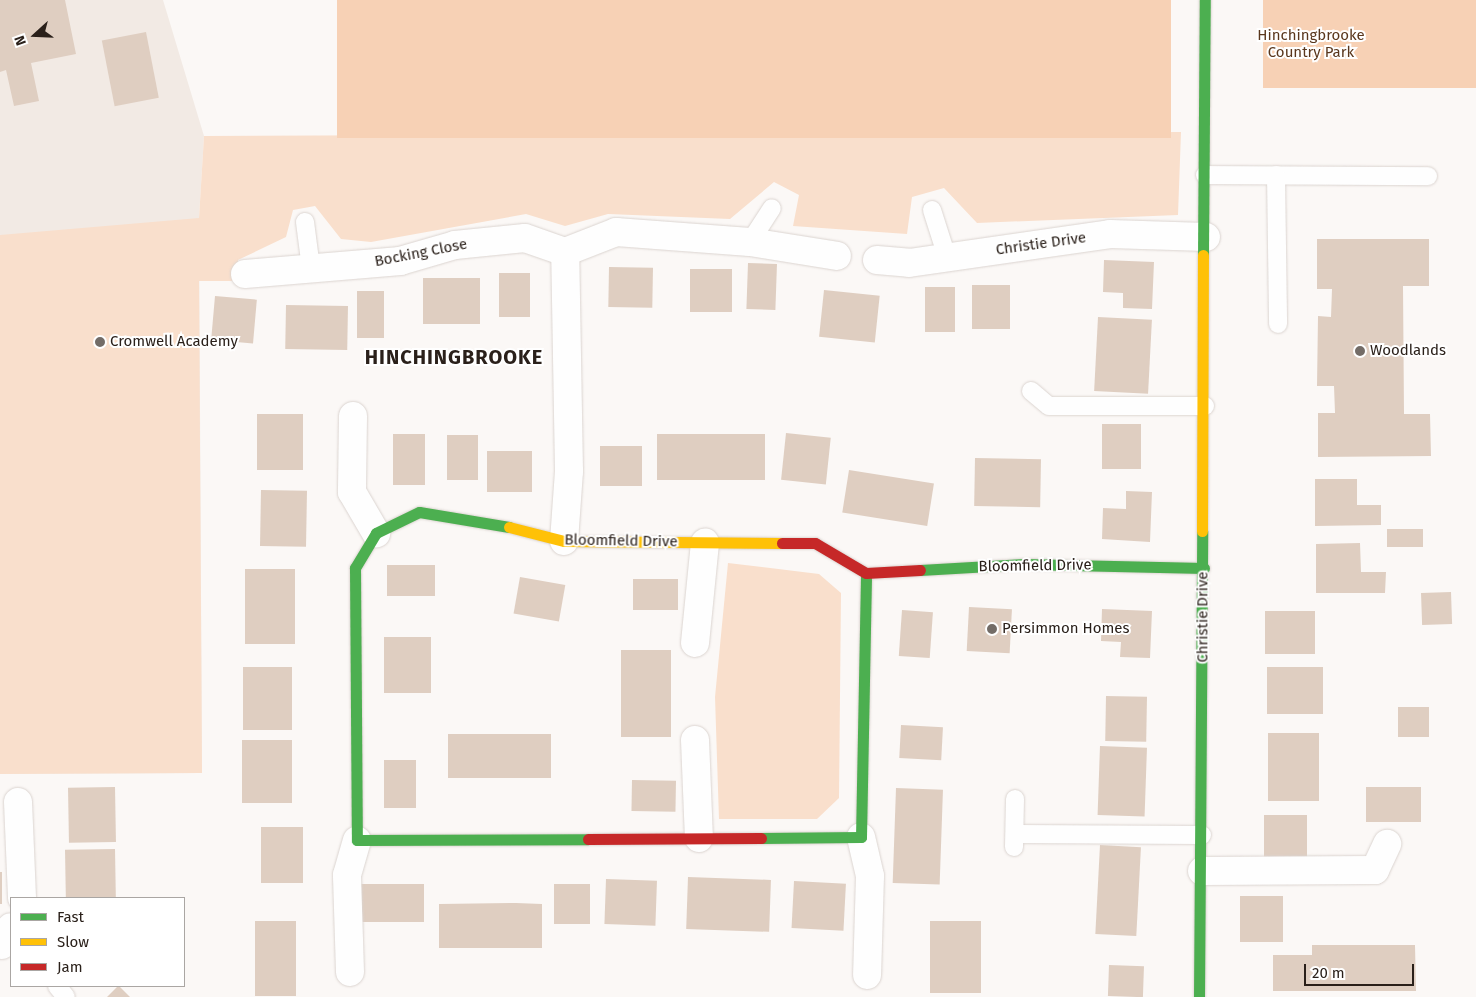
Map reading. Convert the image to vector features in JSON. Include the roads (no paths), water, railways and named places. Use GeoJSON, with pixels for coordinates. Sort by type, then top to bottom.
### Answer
{"type":"FeatureCollection","features":[{"type":"Feature","properties":{"kind":"street","name":"Christie Drive"},"geometry":{"type":"LineString","coordinates":[[1199,997],[1202,871],[1205,406],[1205,0]]}},
{"type":"Feature","properties":{"kind":"street"},"geometry":{"type":"LineString","coordinates":[[564,542],[569,471],[565,252],[616,232],[750,242],[838,256]]}},
{"type":"Feature","properties":{"kind":"street","name":"Christie Drive"},"geometry":{"type":"LineString","coordinates":[[877,260],[909,262],[1110,234],[1206,237]]}},
{"type":"Feature","properties":{"kind":"street","name":"Bocking Close"},"geometry":{"type":"LineString","coordinates":[[245,274],[400,261],[455,245],[525,238],[565,252]]}},
{"type":"Feature","properties":{"kind":"street"},"geometry":{"type":"LineString","coordinates":[[350,972],[347,875],[357,840],[355,568],[376,533],[352,492],[353,416]]}},
{"type":"Feature","properties":{"kind":"street","name":"Bloomfield Drive"},"geometry":{"type":"LineString","coordinates":[[376,533],[419,512],[480,519],[564,542],[815,543],[866,573],[1024,564],[1204,568]]}},
{"type":"Feature","properties":{"kind":"street"},"geometry":{"type":"LineString","coordinates":[[695,643],[705,542]]}},
{"type":"Feature","properties":{"kind":"street"},"geometry":{"type":"LineString","coordinates":[[866,573],[861,836],[870,876],[867,976]]}},
{"type":"Feature","properties":{"kind":"street"},"geometry":{"type":"LineString","coordinates":[[695,740],[699,838]]}},
{"type":"Feature","properties":{"kind":"street"},"geometry":{"type":"LineString","coordinates":[[18,802],[22,897]]}},
{"type":"Feature","properties":{"kind":"street"},"geometry":{"type":"LineString","coordinates":[[357,840],[861,836]]}},
{"type":"Feature","properties":{"kind":"street"},"geometry":{"type":"LineString","coordinates":[[1202,871],[1375,870],[1387,844]]}},
{"type":"Feature","properties":{"kind":"lane"},"geometry":{"type":"LineString","coordinates":[[1205,175],[1428,176]]}},
{"type":"Feature","properties":{"kind":"lane"},"geometry":{"type":"LineString","coordinates":[[1276,175],[1278,324]]}},
{"type":"Feature","properties":{"kind":"lane"},"geometry":{"type":"LineString","coordinates":[[750,242],[772,208]]}},
{"type":"Feature","properties":{"kind":"lane"},"geometry":{"type":"LineString","coordinates":[[932,210],[947,257]]}},
{"type":"Feature","properties":{"kind":"lane"},"geometry":{"type":"LineString","coordinates":[[304,222],[311,268]]}},
{"type":"Feature","properties":{"kind":"lane"},"geometry":{"type":"LineString","coordinates":[[1031,391],[1049,406],[1205,406]]}},
{"type":"Feature","properties":{"kind":"lane"},"geometry":{"type":"LineString","coordinates":[[1015,799],[1015,840],[1202,836]]}},
{"type":"Feature","properties":{"kind":"lane"},"geometry":{"type":"LineString","coordinates":[[57,987],[66,997]]}},
{"type":"Feature","properties":{"kind":"place","name":"Cromwell Academy"},"geometry":{"type":"Point","coordinates":[100,342]}},
{"type":"Feature","properties":{"kind":"place","name":"Woodlands"},"geometry":{"type":"Point","coordinates":[1360,351]}},
{"type":"Feature","properties":{"kind":"place","name":"Persimmon Homes"},"geometry":{"type":"Point","coordinates":[992,629]}},
{"type":"Feature","properties":{"kind":"district","name":"HINCHINGBROOKE"},"geometry":{"type":"Point","coordinates":[454,357]}},
{"type":"Feature","properties":{"kind":"park label","name":"Hinchingbrooke Country Park"},"geometry":{"type":"Point","coordinates":[1311,44]}}]}
